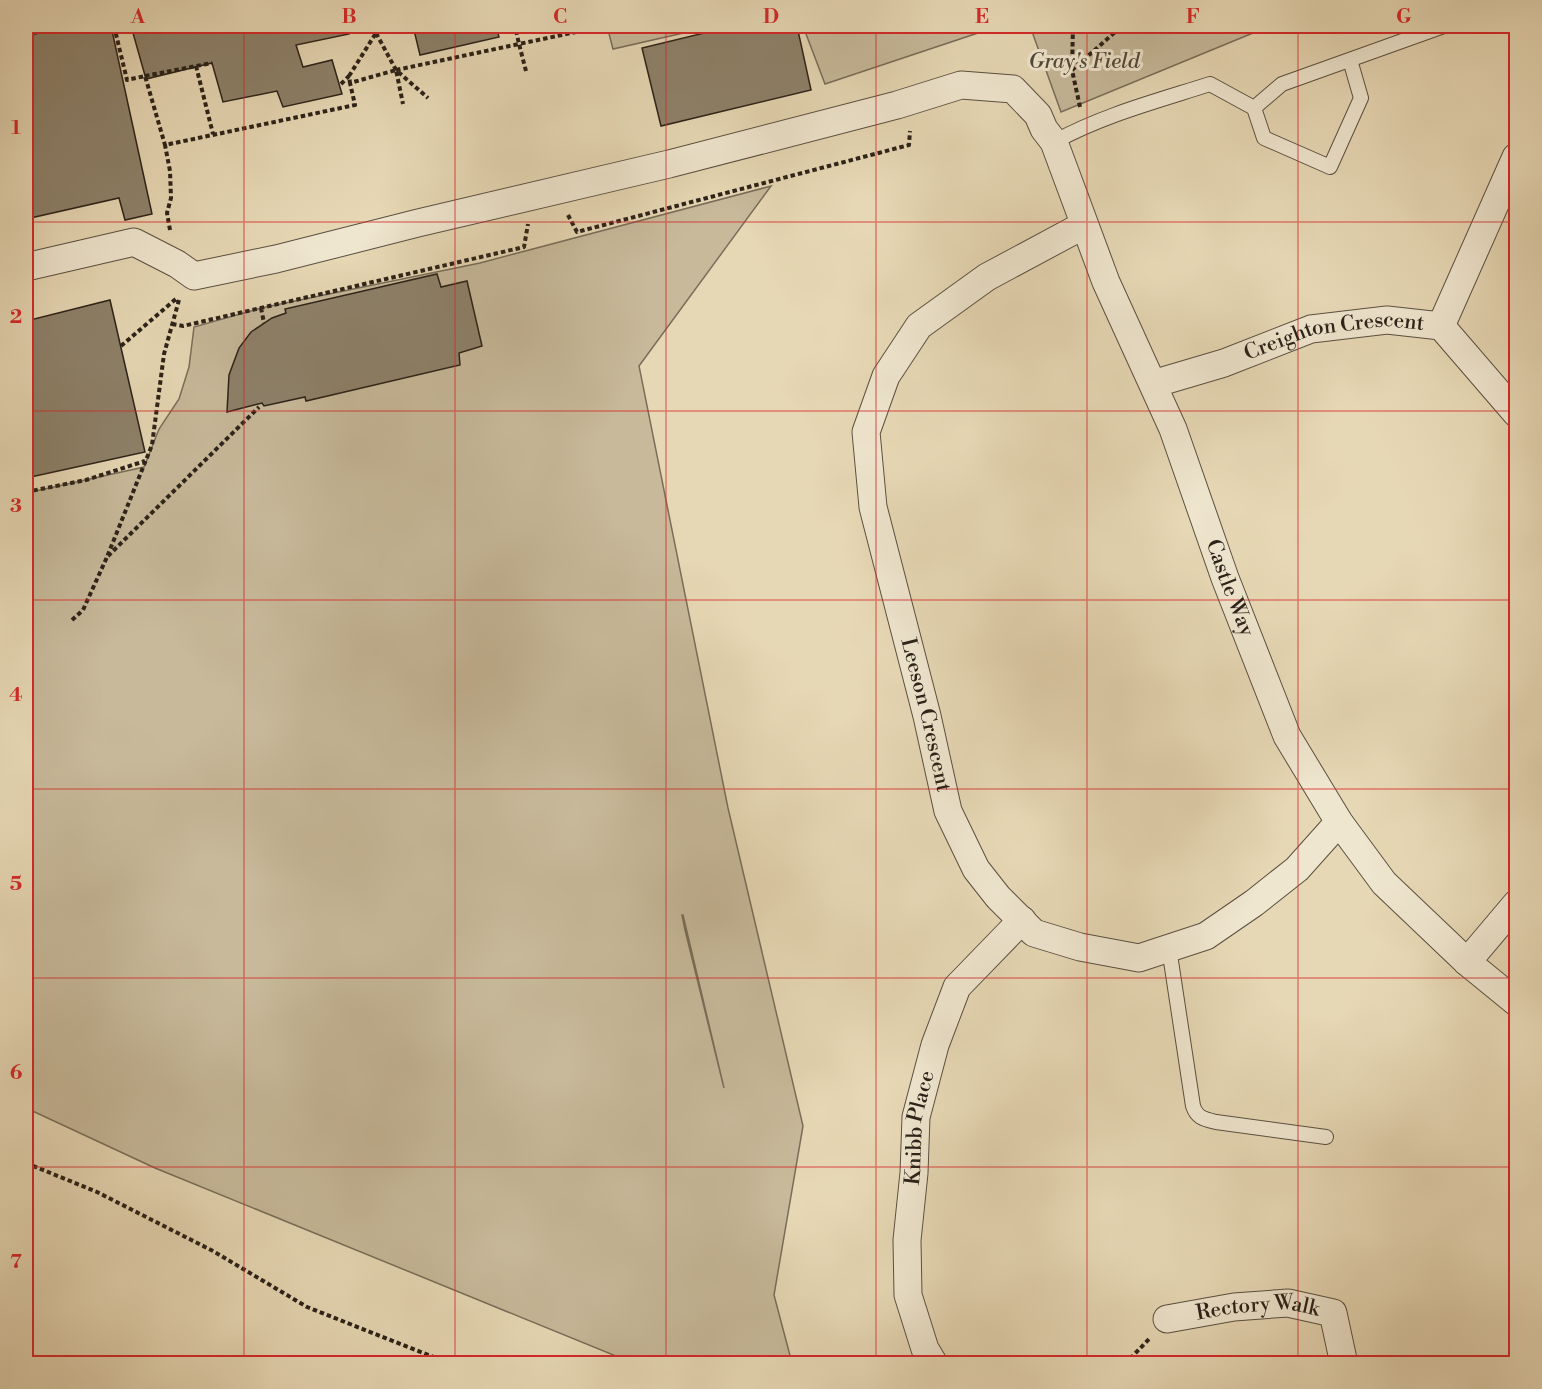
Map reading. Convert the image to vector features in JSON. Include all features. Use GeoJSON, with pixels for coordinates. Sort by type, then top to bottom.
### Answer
{"type":"FeatureCollection","features":[{"type":"Feature","properties":{"kind":"street","name":"Castle Way"},"geometry":{"type":"LineString","coordinates":[[26,267],[135,242],[177,264],[194,276],[276,259],[679,162],[897,105],[961,85],[1013,89],[1038,115],[1044,129],[1054,142],[1106,282],[1173,429],[1225,578],[1287,736],[1340,822],[1384,883],[1467,962],[1516,1002]]}},
{"type":"Feature","properties":{"kind":"street"},"geometry":{"type":"LineString","coordinates":[[1441,326],[1516,157]]}},
{"type":"Feature","properties":{"kind":"street","name":"Leeson Crescent"},"geometry":{"type":"LineString","coordinates":[[1084,225],[987,277],[919,326],[886,376],[866,432],[873,507],[927,716],[948,811],[976,869],[998,897],[1034,933],[1080,948],[1139,958],[1206,936],[1254,903],[1297,869],[1340,822]]}},
{"type":"Feature","properties":{"kind":"street","name":"Creighton Crescent"},"geometry":{"type":"LineString","coordinates":[[1153,384],[1224,363],[1311,329],[1387,320],[1441,326],[1516,413]]}},
{"type":"Feature","properties":{"kind":"street"},"geometry":{"type":"LineString","coordinates":[[1467,962],[1516,904]]}},
{"type":"Feature","properties":{"kind":"street","name":"Knibb Place"},"geometry":{"type":"LineString","coordinates":[[934,1364],[925,1349],[908,1295],[907,1240],[914,1173],[916,1117],[935,1045],[957,987],[1022,920]]}},
{"type":"Feature","properties":{"kind":"street","name":"Rectory Walk"},"geometry":{"type":"LineString","coordinates":[[1167,1319],[1234,1307],[1288,1303],[1333,1313],[1344,1364]]}},
{"type":"Feature","properties":{"kind":"lane"},"geometry":{"type":"LineString","coordinates":[[1254,108],[1282,84],[1444,26]]}},
{"type":"Feature","properties":{"kind":"lane"},"geometry":{"type":"LineString","coordinates":[[1054,142],[1080,128],[1210,84],[1254,108],[1264,138],[1330,167],[1361,98],[1350,60]]}},
{"type":"Feature","properties":{"kind":"lane"},"geometry":{"type":"LineString","coordinates":[[1169,948],[1192,1106],[1196,1114],[1203,1119],[1216,1122],[1326,1137]]}},
{"type":"Feature","properties":{"kind":"path"},"geometry":{"type":"LineString","coordinates":[[114,26],[127,80],[145,76]]}},
{"type":"Feature","properties":{"kind":"path"},"geometry":{"type":"LineString","coordinates":[[341,84],[349,76],[378,26]]}},
{"type":"Feature","properties":{"kind":"path"},"geometry":{"type":"LineString","coordinates":[[515,26],[526,71]]}},
{"type":"Feature","properties":{"kind":"path"},"geometry":{"type":"LineString","coordinates":[[350,83],[396,70],[599,26]]}},
{"type":"Feature","properties":{"kind":"path"},"geometry":{"type":"LineString","coordinates":[[1072,26],[1072,70],[1080,109]]}},
{"type":"Feature","properties":{"kind":"path"},"geometry":{"type":"LineString","coordinates":[[1072,70],[1122,26]]}},
{"type":"Feature","properties":{"kind":"path"},"geometry":{"type":"LineString","coordinates":[[376,33],[396,70],[403,104]]}},
{"type":"Feature","properties":{"kind":"path"},"geometry":{"type":"LineString","coordinates":[[123,80],[212,63]]}},
{"type":"Feature","properties":{"kind":"path"},"geometry":{"type":"LineString","coordinates":[[196,66],[213,134]]}},
{"type":"Feature","properties":{"kind":"path"},"geometry":{"type":"LineString","coordinates":[[396,70],[428,98]]}},
{"type":"Feature","properties":{"kind":"path"},"geometry":{"type":"LineString","coordinates":[[145,76],[170,171],[171,198],[167,213],[177,264]]}},
{"type":"Feature","properties":{"kind":"path"},"geometry":{"type":"LineString","coordinates":[[165,146],[355,105],[349,76]]}},
{"type":"Feature","properties":{"kind":"path"},"geometry":{"type":"LineString","coordinates":[[566,211],[577,232],[909,145],[910,128]]}},
{"type":"Feature","properties":{"kind":"path"},"geometry":{"type":"LineString","coordinates":[[172,324],[183,326],[524,247],[529,219]]}},
{"type":"Feature","properties":{"kind":"path"},"geometry":{"type":"LineString","coordinates":[[72,620],[83,610],[153,445],[164,354],[180,296],[121,346]]}},
{"type":"Feature","properties":{"kind":"path"},"geometry":{"type":"LineString","coordinates":[[261,308],[264,323]]}},
{"type":"Feature","properties":{"kind":"path"},"geometry":{"type":"LineString","coordinates":[[107,556],[259,407]]}},
{"type":"Feature","properties":{"kind":"path"},"geometry":{"type":"LineString","coordinates":[[26,492],[86,480],[146,461]]}},
{"type":"Feature","properties":{"kind":"path"},"geometry":{"type":"LineString","coordinates":[[26,1163],[97,1192],[192,1240],[307,1307],[451,1364]]}},
{"type":"Feature","properties":{"kind":"path"},"geometry":{"type":"LineString","coordinates":[[1125,1364],[1167,1319]]}},
{"type":"Feature","properties":{"kind":"green space"},"geometry":{"type":"Polygon","coordinates":[[[607,26],[714,26],[613,49],[607,26]]]}},
{"type":"Feature","properties":{"kind":"green space"},"geometry":{"type":"Polygon","coordinates":[[[803,26],[999,26],[825,84],[803,26]]]}},
{"type":"Feature","properties":{"kind":"green space","name":"Gray's Field"},"geometry":{"type":"Polygon","coordinates":[[[1030,26],[1270,26],[1061,112],[1030,26]]]}},
{"type":"Feature","properties":{"kind":"green space"},"geometry":{"type":"Polygon","coordinates":[[[771,186],[639,366],[728,808],[803,1126],[774,1295],[792,1363],[633,1363],[155,1168],[26,1108],[26,493],[144,467],[159,429],[179,399],[189,367],[194,327],[261,308],[480,263],[771,186]],[[683,915],[685,930],[724,1088],[683,915]]]}},
{"type":"Feature","properties":{"kind":"building"},"geometry":{"type":"Polygon","coordinates":[[[71,26],[111,26],[152,214],[125,220],[119,198],[26,219],[26,36],[71,26]]]}},
{"type":"Feature","properties":{"kind":"building"},"geometry":{"type":"Polygon","coordinates":[[[131,26],[347,26],[349,34],[296,45],[303,67],[332,60],[342,94],[283,107],[277,91],[223,102],[212,63],[146,79],[131,26]]]}},
{"type":"Feature","properties":{"kind":"building"},"geometry":{"type":"Polygon","coordinates":[[[413,26],[496,26],[499,37],[420,55],[413,26]]]}},
{"type":"Feature","properties":{"kind":"building"},"geometry":{"type":"Polygon","coordinates":[[[733,26],[797,26],[811,90],[661,126],[642,48],[733,26]]]}},
{"type":"Feature","properties":{"kind":"building"},"geometry":{"type":"Polygon","coordinates":[[[437,274],[441,287],[467,281],[482,346],[459,353],[460,365],[306,401],[305,397],[264,406],[262,403],[227,412],[229,375],[239,348],[251,332],[272,318],[286,313],[285,309],[437,274]]]}},
{"type":"Feature","properties":{"kind":"building"},"geometry":{"type":"Polygon","coordinates":[[[110,300],[145,452],[26,478],[26,321],[110,300]]]}}]}
